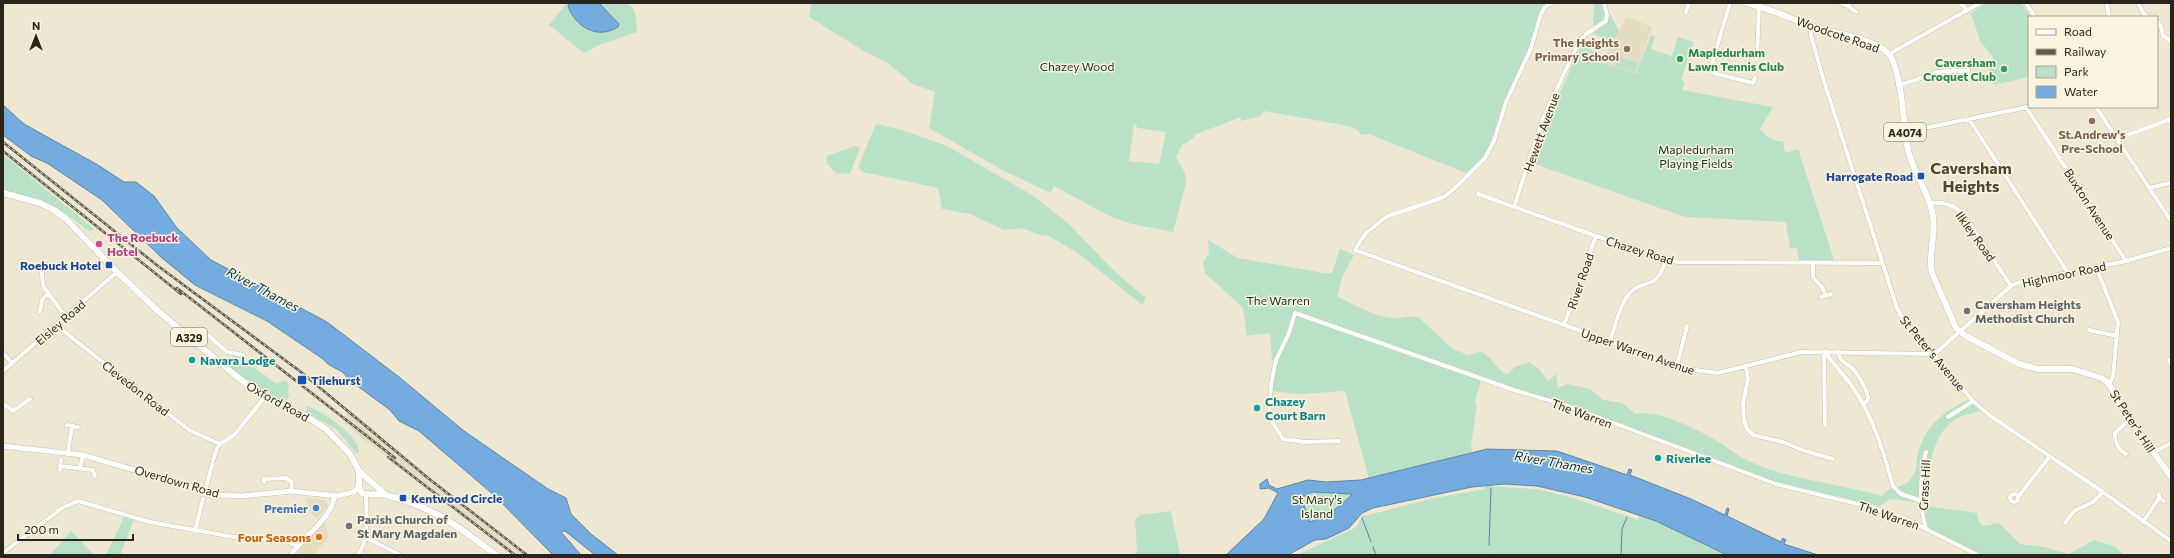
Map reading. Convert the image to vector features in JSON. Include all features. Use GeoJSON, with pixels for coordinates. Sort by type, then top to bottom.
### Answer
{"type":"FeatureCollection","features":[{"type":"Feature","properties":{"kind":"main road","name":"Woodcote Road"},"geometry":{"type":"LineString","coordinates":[[1746,3],[1766,6],[1811,26],[1875,44],[1889,54],[1894,64],[1910,159],[1930,203],[1934,226],[1931,255],[1932,273],[1959,332]]}},
{"type":"Feature","properties":{"kind":"main road","name":"Oxford Road"},"geometry":{"type":"LineString","coordinates":[[3,193],[31,200],[54,210],[66,219],[116,272],[192,340],[236,376],[266,397],[304,415],[326,429],[350,454],[359,471],[386,495]]}},
{"type":"Feature","properties":{"kind":"main road"},"geometry":{"type":"LineString","coordinates":[[1959,332],[2019,364],[2038,369],[2062,368],[2083,371],[2102,378],[2109,384]]}},
{"type":"Feature","properties":{"kind":"main road","name":"St Peter's Hill"},"geometry":{"type":"LineString","coordinates":[[2109,384],[2130,419],[2171,478]]}},
{"type":"Feature","properties":{"kind":"main road","name":"Oxford Road"},"geometry":{"type":"LineString","coordinates":[[359,471],[359,485]]}},
{"type":"Feature","properties":{"kind":"main road"},"geometry":{"type":"LineString","coordinates":[[365,480],[372,482],[374,489],[367,493],[359,485],[365,480]]}},
{"type":"Feature","properties":{"kind":"main road","name":"Oxford Road"},"geometry":{"type":"LineString","coordinates":[[367,493],[386,495],[443,516],[496,555]]}},
{"type":"Feature","properties":{"kind":"street","name":"Upper Warren Avenue"},"geometry":{"type":"LineString","coordinates":[[1552,3],[1545,7],[1541,14],[1531,48],[1506,102],[1494,141],[1485,158],[1444,197],[1386,218],[1365,234],[1354,250],[1677,365],[1707,373],[1718,374],[1746,368],[1801,352],[1933,354]]}},
{"type":"Feature","properties":{"kind":"street","name":"Hewett Avenue"},"geometry":{"type":"LineString","coordinates":[[1514,207],[1543,118],[1579,42],[1586,34],[1606,21],[1608,15],[1604,3]]}},
{"type":"Feature","properties":{"kind":"street"},"geometry":{"type":"LineString","coordinates":[[1681,10],[1687,13],[1689,3]]}},
{"type":"Feature","properties":{"kind":"street"},"geometry":{"type":"LineString","coordinates":[[1730,3],[1710,70],[1713,74],[1753,86],[1755,78]]}},
{"type":"Feature","properties":{"kind":"street"},"geometry":{"type":"LineString","coordinates":[[1840,3],[1849,5],[1856,12]]}},
{"type":"Feature","properties":{"kind":"street"},"geometry":{"type":"LineString","coordinates":[[1960,3],[1967,10]]}},
{"type":"Feature","properties":{"kind":"street"},"geometry":{"type":"LineString","coordinates":[[1889,54],[1980,3]]}},
{"type":"Feature","properties":{"kind":"street"},"geometry":{"type":"LineString","coordinates":[[2026,3],[2034,16]]}},
{"type":"Feature","properties":{"kind":"street"},"geometry":{"type":"LineString","coordinates":[[2107,3],[2109,16]]}},
{"type":"Feature","properties":{"kind":"street"},"geometry":{"type":"LineString","coordinates":[[2138,3],[2147,16]]}},
{"type":"Feature","properties":{"kind":"street"},"geometry":{"type":"LineString","coordinates":[[1757,59],[1759,6]]}},
{"type":"Feature","properties":{"kind":"street"},"geometry":{"type":"LineString","coordinates":[[2158,23],[2161,26],[2163,36],[2171,41]]}},
{"type":"Feature","properties":{"kind":"street","name":"St Peter's Avenue"},"geometry":{"type":"LineString","coordinates":[[1811,26],[1811,36],[1821,71],[1897,308],[1933,354],[1973,401],[1989,415],[2171,541]]}},
{"type":"Feature","properties":{"kind":"street"},"geometry":{"type":"LineString","coordinates":[[1953,71],[1956,64],[1964,62],[1966,64],[1970,79]]}},
{"type":"Feature","properties":{"kind":"street"},"geometry":{"type":"LineString","coordinates":[[1898,85],[1940,72],[1968,71]]}},
{"type":"Feature","properties":{"kind":"street"},"geometry":{"type":"LineString","coordinates":[[1905,132],[2028,107]]}},
{"type":"Feature","properties":{"kind":"street","name":"Buxton Avenue"},"geometry":{"type":"LineString","coordinates":[[2029,108],[2126,260]]}},
{"type":"Feature","properties":{"kind":"street"},"geometry":{"type":"LineString","coordinates":[[2097,108],[2171,221]]}},
{"type":"Feature","properties":{"kind":"street"},"geometry":{"type":"LineString","coordinates":[[1969,119],[2068,273]]}},
{"type":"Feature","properties":{"kind":"street"},"geometry":{"type":"LineString","coordinates":[[2117,139],[2171,119]]}},
{"type":"Feature","properties":{"kind":"street"},"geometry":{"type":"LineString","coordinates":[[2149,188],[2171,183]]}},
{"type":"Feature","properties":{"kind":"street","name":"Chazey Road"},"geometry":{"type":"LineString","coordinates":[[1478,194],[1666,259],[1689,263],[1882,263]]}},
{"type":"Feature","properties":{"kind":"street","name":"Ilkley Road"},"geometry":{"type":"LineString","coordinates":[[1930,203],[1946,202],[1958,208],[1965,216],[2011,286]]}},
{"type":"Feature","properties":{"kind":"street","name":"River Road"},"geometry":{"type":"LineString","coordinates":[[1564,325],[1596,236]]}},
{"type":"Feature","properties":{"kind":"street","name":"Highmoor Road"},"geometry":{"type":"LineString","coordinates":[[1933,354],[2011,286],[2126,260],[2171,248]]}},
{"type":"Feature","properties":{"kind":"street"},"geometry":{"type":"LineString","coordinates":[[1610,341],[1628,296],[1634,290],[1658,278],[1666,259]]}},
{"type":"Feature","properties":{"kind":"street"},"geometry":{"type":"LineString","coordinates":[[1813,263],[1813,278],[1822,286],[1824,297],[1831,294]]}},
{"type":"Feature","properties":{"kind":"street"},"geometry":{"type":"LineString","coordinates":[[38,267],[44,266],[42,280],[48,294],[66,317]]}},
{"type":"Feature","properties":{"kind":"street"},"geometry":{"type":"LineString","coordinates":[[2096,267],[2118,322],[2113,377],[2109,384]]}},
{"type":"Feature","properties":{"kind":"street","name":"Elsley Road"},"geometry":{"type":"LineString","coordinates":[[3,371],[116,272]]}},
{"type":"Feature","properties":{"kind":"street"},"geometry":{"type":"LineString","coordinates":[[40,312],[42,300],[48,294]]}},
{"type":"Feature","properties":{"kind":"street","name":"The Warren"},"geometry":{"type":"LineString","coordinates":[[1338,441],[1306,442],[1283,439],[1268,417],[1271,384],[1276,360],[1289,333],[1295,313],[1514,390],[1571,407],[1762,479],[1878,509],[1926,529],[1978,555]]}},
{"type":"Feature","properties":{"kind":"street","name":"Clevedon Road"},"geometry":{"type":"LineString","coordinates":[[56,325],[189,430],[220,444]]}},
{"type":"Feature","properties":{"kind":"street"},"geometry":{"type":"LineString","coordinates":[[1677,365],[1687,326]]}},
{"type":"Feature","properties":{"kind":"street"},"geometry":{"type":"LineString","coordinates":[[192,340],[200,328],[227,352],[243,355]]}},
{"type":"Feature","properties":{"kind":"street"},"geometry":{"type":"LineString","coordinates":[[2089,330],[2117,336]]}},
{"type":"Feature","properties":{"kind":"street"},"geometry":{"type":"LineString","coordinates":[[1824,352],[1848,381],[1863,405],[1883,448],[1893,486],[1901,494],[1922,501]]}},
{"type":"Feature","properties":{"kind":"street"},"geometry":{"type":"LineString","coordinates":[[1824,352],[1825,425]]}},
{"type":"Feature","properties":{"kind":"street"},"geometry":{"type":"LineString","coordinates":[[1838,352],[1840,360],[1854,370],[1866,390],[1868,399],[1863,405]]}},
{"type":"Feature","properties":{"kind":"street"},"geometry":{"type":"LineString","coordinates":[[3,353],[12,363]]}},
{"type":"Feature","properties":{"kind":"street"},"geometry":{"type":"LineString","coordinates":[[1746,368],[1748,379],[1743,404],[1744,420],[1747,429],[1753,435],[1783,442],[1830,460]]}},
{"type":"Feature","properties":{"kind":"street"},"geometry":{"type":"LineString","coordinates":[[205,491],[216,450],[220,444],[234,435],[266,397]]}},
{"type":"Feature","properties":{"kind":"street"},"geometry":{"type":"LineString","coordinates":[[3,404],[13,410],[30,398]]}},
{"type":"Feature","properties":{"kind":"street"},"geometry":{"type":"LineString","coordinates":[[1948,417],[1973,401]]}},
{"type":"Feature","properties":{"kind":"street"},"geometry":{"type":"LineString","coordinates":[[2126,454],[2122,451],[2114,439],[2113,432],[2130,419]]}},
{"type":"Feature","properties":{"kind":"street"},"geometry":{"type":"LineString","coordinates":[[67,424],[78,427]]}},
{"type":"Feature","properties":{"kind":"street"},"geometry":{"type":"LineString","coordinates":[[68,452],[72,426]]}},
{"type":"Feature","properties":{"kind":"street"},"geometry":{"type":"LineString","coordinates":[[2153,453],[2171,443]]}},
{"type":"Feature","properties":{"kind":"street","name":"Overdown Road"},"geometry":{"type":"LineString","coordinates":[[3,446],[68,452],[83,455],[220,495],[241,496],[291,491],[334,496],[353,492],[367,493]]}},
{"type":"Feature","properties":{"kind":"street","name":"Grass Hill"},"geometry":{"type":"LineString","coordinates":[[1926,452],[1922,473],[1922,517],[1926,529]]}},
{"type":"Feature","properties":{"kind":"street"},"geometry":{"type":"LineString","coordinates":[[80,468],[83,455]]}},
{"type":"Feature","properties":{"kind":"street"},"geometry":{"type":"LineString","coordinates":[[2018,497],[2050,456]]}},
{"type":"Feature","properties":{"kind":"street"},"geometry":{"type":"LineString","coordinates":[[61,460],[60,468],[80,468],[93,470],[95,476]]}},
{"type":"Feature","properties":{"kind":"street"},"geometry":{"type":"LineString","coordinates":[[264,482],[264,479],[286,478],[292,482],[291,491]]}},
{"type":"Feature","properties":{"kind":"street","name":"Overdown Road"},"geometry":{"type":"LineString","coordinates":[[353,492],[359,485]]}},
{"type":"Feature","properties":{"kind":"street"},"geometry":{"type":"LineString","coordinates":[[2065,523],[2074,511],[2093,502],[2102,492]]}},
{"type":"Feature","properties":{"kind":"street"},"geometry":{"type":"LineString","coordinates":[[358,555],[365,538],[367,493]]}},
{"type":"Feature","properties":{"kind":"street"},"geometry":{"type":"LineString","coordinates":[[291,555],[297,546],[331,510],[334,496]]}},
{"type":"Feature","properties":{"kind":"street"},"geometry":{"type":"LineString","coordinates":[[2142,522],[2159,496],[2164,501]]}},
{"type":"Feature","properties":{"kind":"street"},"geometry":{"type":"LineString","coordinates":[[195,531],[203,499]]}},
{"type":"Feature","properties":{"kind":"street"},"geometry":{"type":"LineString","coordinates":[[3,553],[62,508],[71,502],[78,501],[150,522],[234,537],[284,540],[297,546]]}},
{"type":"Feature","properties":{"kind":"street","name":"Grass Hill"},"geometry":{"type":"LineString","coordinates":[[1915,524],[1922,517]]}},
{"type":"Feature","properties":{"kind":"street"},"geometry":{"type":"LineString","coordinates":[[365,538],[376,542],[400,555]]}},
{"type":"Feature","properties":{"kind":"shaded area","name":"The Heights Primary School"},"geometry":{"type":"Polygon","coordinates":[[[1627,17],[1652,27],[1636,74],[1601,62],[1627,17]]]}},
{"type":"Feature","properties":{"kind":"shaded area"},"geometry":{"type":"Polygon","coordinates":[[[350,410],[434,481],[529,555],[514,555],[358,435],[342,421],[350,410]]]}},
{"type":"Feature","properties":{"kind":"shaded area"},"geometry":{"type":"Polygon","coordinates":[[[306,497],[325,500],[328,506],[316,519],[308,509],[306,497]]]}},
{"type":"Feature","properties":{"kind":"shaded area"},"geometry":{"type":"Polygon","coordinates":[[[324,519],[329,537],[313,555],[301,555],[298,552],[324,519]]]}},
{"type":"Feature","properties":{"kind":"green space"},"geometry":{"type":"Polygon","coordinates":[[[567,3],[570,3],[568,6],[578,24],[608,31],[618,27],[619,24],[599,3],[618,3],[630,6],[635,14],[637,32],[599,45],[584,53],[549,25],[567,3]]]}},
{"type":"Feature","properties":{"kind":"green space","name":"Chazey Wood"},"geometry":{"type":"Polygon","coordinates":[[[811,3],[1547,3],[1540,11],[1534,35],[1483,159],[1468,174],[1369,134],[1361,135],[1358,130],[1348,126],[1264,111],[1261,116],[1240,121],[1241,117],[1194,135],[1194,138],[1182,145],[1176,157],[1185,173],[1186,183],[1173,232],[1132,224],[1109,216],[1054,186],[1051,193],[1004,171],[929,128],[935,92],[913,84],[888,63],[864,51],[809,17],[811,3]],[[1134,124],[1129,161],[1159,164],[1166,132],[1138,128],[1134,124]]]}},
{"type":"Feature","properties":{"kind":"green space"},"geometry":{"type":"Polygon","coordinates":[[[1594,3],[1603,3],[1604,11],[1603,19],[1595,27],[1593,23],[1594,3]]]}},
{"type":"Feature","properties":{"kind":"green space"},"geometry":{"type":"Polygon","coordinates":[[[1986,3],[2021,3],[2030,16],[2028,16],[2028,77],[1994,85],[1988,65],[1993,57],[1980,41],[1971,13],[1986,3]]]}},
{"type":"Feature","properties":{"kind":"green space"},"geometry":{"type":"Polygon","coordinates":[[[1609,12],[1619,31],[1612,43],[1592,33],[1605,24],[1609,12]]]}},
{"type":"Feature","properties":{"kind":"green space","name":"Mapledurham Playing Fields"},"geometry":{"type":"Polygon","coordinates":[[[1651,35],[1655,36],[1651,49],[1671,56],[1665,75],[1678,37],[1694,42],[1681,80],[1685,82],[1682,90],[1773,107],[1760,129],[1770,138],[1776,141],[1783,141],[1785,153],[1798,149],[1834,260],[1799,260],[1797,248],[1790,248],[1786,222],[1685,217],[1532,163],[1547,122],[1581,46],[1605,55],[1601,62],[1636,74],[1651,35]]]}},
{"type":"Feature","properties":{"kind":"green space"},"geometry":{"type":"Polygon","coordinates":[[[1618,57],[1638,63],[1635,72],[1615,66],[1618,57]]]}},
{"type":"Feature","properties":{"kind":"green space"},"geometry":{"type":"Polygon","coordinates":[[[876,124],[899,129],[947,146],[1032,195],[1069,224],[1112,269],[1146,298],[1142,305],[1079,254],[1047,235],[1043,236],[1022,228],[1004,230],[970,214],[942,209],[938,188],[863,172],[858,167],[876,124]]]}},
{"type":"Feature","properties":{"kind":"green space"},"geometry":{"type":"Polygon","coordinates":[[[855,146],[860,148],[850,174],[836,173],[827,164],[827,156],[855,146]]]}},
{"type":"Feature","properties":{"kind":"green space"},"geometry":{"type":"Polygon","coordinates":[[[3,154],[94,229],[92,231],[86,229],[57,208],[27,196],[3,190],[3,154]]]}},
{"type":"Feature","properties":{"kind":"green space","name":"The Warren"},"geometry":{"type":"Polygon","coordinates":[[[1208,240],[1238,258],[1324,273],[1332,273],[1340,249],[1354,255],[1343,275],[1337,296],[1364,310],[1387,317],[1418,317],[1453,349],[1468,355],[1481,351],[1507,375],[1515,367],[1529,362],[1538,368],[1548,381],[1556,374],[1558,388],[1567,384],[1590,389],[1603,400],[1622,403],[1636,414],[1653,414],[1674,420],[1703,433],[1744,459],[1765,468],[1882,496],[1893,488],[1906,484],[1914,475],[1918,453],[1931,426],[1944,414],[1970,399],[1980,411],[1962,416],[1949,424],[1936,444],[1932,456],[1926,506],[1977,513],[1979,522],[1983,526],[1999,523],[2020,544],[2044,547],[2069,554],[2094,540],[2116,547],[2124,555],[1983,555],[1928,528],[1925,513],[1916,502],[1890,499],[1880,506],[1776,482],[1482,377],[1475,402],[1472,401],[1477,404],[1471,446],[1472,452],[1369,479],[1345,391],[1299,394],[1272,391],[1276,363],[1288,338],[1272,361],[1270,333],[1247,336],[1243,308],[1205,273],[1203,263],[1209,253],[1208,240]]]}},
{"type":"Feature","properties":{"kind":"green space"},"geometry":{"type":"Polygon","coordinates":[[[234,355],[277,384],[285,380],[289,384],[288,393],[290,394],[285,403],[263,394],[225,364],[234,355]]]}},
{"type":"Feature","properties":{"kind":"green space"},"geometry":{"type":"Polygon","coordinates":[[[307,406],[330,418],[347,431],[357,445],[359,452],[356,453],[336,429],[306,412],[307,406]]]}},
{"type":"Feature","properties":{"kind":"green space"},"geometry":{"type":"Polygon","coordinates":[[[1485,486],[1535,489],[1570,497],[1638,520],[1640,515],[1691,536],[1727,555],[1491,555],[1491,553],[1489,555],[1297,555],[1357,527],[1363,514],[1365,516],[1430,499],[1485,489],[1485,486]]]}},
{"type":"Feature","properties":{"kind":"green space","name":"St Mary's Island"},"geometry":{"type":"Polygon","coordinates":[[[1312,492],[1352,495],[1328,516],[1310,522],[1302,500],[1303,497],[1312,492]]]}},
{"type":"Feature","properties":{"kind":"green space"},"geometry":{"type":"Polygon","coordinates":[[[1171,511],[1180,555],[1134,555],[1137,550],[1135,520],[1140,515],[1171,511]]]}},
{"type":"Feature","properties":{"kind":"green space"},"geometry":{"type":"Polygon","coordinates":[[[124,517],[134,520],[120,555],[106,555],[124,517]]]}},
{"type":"Feature","properties":{"kind":"green space"},"geometry":{"type":"Polygon","coordinates":[[[71,531],[94,555],[50,555],[71,531]]]}},
{"type":"Feature","properties":{"kind":"water"},"geometry":{"type":"Polygon","coordinates":[[[570,3],[599,3],[619,24],[618,27],[610,31],[603,32],[595,32],[588,29],[576,20],[571,13],[568,6],[570,3]]]}},
{"type":"Feature","properties":{"kind":"water","name":"River Thames"},"geometry":{"type":"Polygon","coordinates":[[[3,105],[24,124],[98,165],[124,182],[136,182],[154,196],[177,228],[211,260],[327,322],[399,377],[464,431],[548,489],[566,498],[571,514],[591,534],[618,555],[595,555],[565,531],[561,532],[581,555],[553,555],[495,496],[419,431],[399,421],[390,410],[348,379],[346,375],[329,365],[323,359],[267,321],[195,285],[162,258],[102,200],[47,163],[31,156],[3,135],[3,105]]]}},
{"type":"Feature","properties":{"kind":"water","name":"River Thames"},"geometry":{"type":"Polygon","coordinates":[[[1487,449],[1557,451],[1627,475],[1629,469],[1632,470],[1630,475],[1691,499],[1725,515],[1727,508],[1729,509],[1727,516],[1781,542],[1783,538],[1786,540],[1784,544],[1818,555],[1727,555],[1656,521],[1585,497],[1537,486],[1504,484],[1472,487],[1373,508],[1362,513],[1349,528],[1326,539],[1315,540],[1288,555],[1226,555],[1264,519],[1278,493],[1269,488],[1260,489],[1260,484],[1267,479],[1269,485],[1277,489],[1308,480],[1326,482],[1361,480],[1487,449]],[[1312,492],[1303,497],[1302,500],[1310,522],[1327,516],[1352,495],[1312,492]]]}},
{"type":"Feature","properties":{"kind":"waterway"},"geometry":{"type":"LineString","coordinates":[[1489,545],[1491,488]]}},
{"type":"Feature","properties":{"kind":"waterway"},"geometry":{"type":"LineString","coordinates":[[1621,555],[1622,529],[1627,517]]}},
{"type":"Feature","properties":{"kind":"waterway"},"geometry":{"type":"LineString","coordinates":[[1362,518],[1371,542]]}},
{"type":"Feature","properties":{"kind":"waterway"},"geometry":{"type":"LineString","coordinates":[[1373,547],[1376,555]]}},
{"type":"Feature","properties":{"kind":"railway"},"geometry":{"type":"LineString","coordinates":[[3,142],[158,266],[301,372],[428,478],[527,555]]}},
{"type":"Feature","properties":{"kind":"railway"},"geometry":{"type":"LineString","coordinates":[[3,151],[181,294]]}},
{"type":"Feature","properties":{"kind":"railway"},"geometry":{"type":"LineString","coordinates":[[177,288],[395,458]]}},
{"type":"Feature","properties":{"kind":"railway"},"geometry":{"type":"LineString","coordinates":[[388,457],[515,555]]}},
{"type":"Feature","properties":{"kind":"place","name":"The Heights Primary School"},"geometry":{"type":"Point","coordinates":[1627,49]}},
{"type":"Feature","properties":{"kind":"place","name":"Mapledurham Lawn Tennis Club"},"geometry":{"type":"Point","coordinates":[1680,59]}},
{"type":"Feature","properties":{"kind":"place","name":"Caversham Croquet Club"},"geometry":{"type":"Point","coordinates":[2004,69]}},
{"type":"Feature","properties":{"kind":"place","name":"St.Andrew's Pre-School"},"geometry":{"type":"Point","coordinates":[2092,121]}},
{"type":"Feature","properties":{"kind":"place","name":"Harrogate Road"},"geometry":{"type":"Point","coordinates":[1921,176]}},
{"type":"Feature","properties":{"kind":"place","name":"The Roebuck Hotel"},"geometry":{"type":"Point","coordinates":[99,244]}},
{"type":"Feature","properties":{"kind":"place","name":"Roebuck Hotel"},"geometry":{"type":"Point","coordinates":[109,265]}},
{"type":"Feature","properties":{"kind":"place","name":"Caversham Heights Methodist Church"},"geometry":{"type":"Point","coordinates":[1967,311]}},
{"type":"Feature","properties":{"kind":"place","name":"Navara Lodge"},"geometry":{"type":"Point","coordinates":[192,360]}},
{"type":"Feature","properties":{"kind":"place","name":"Tilehurst"},"geometry":{"type":"Point","coordinates":[302,380]}},
{"type":"Feature","properties":{"kind":"place","name":"Chazey Court Barn"},"geometry":{"type":"Point","coordinates":[1257,408]}},
{"type":"Feature","properties":{"kind":"place","name":"Riverlee"},"geometry":{"type":"Point","coordinates":[1658,458]}},
{"type":"Feature","properties":{"kind":"place","name":"Kentwood Circle"},"geometry":{"type":"Point","coordinates":[403,498]}},
{"type":"Feature","properties":{"kind":"place","name":"Premier"},"geometry":{"type":"Point","coordinates":[316,508]}},
{"type":"Feature","properties":{"kind":"place","name":"Parish Church of St Mary Magdalen"},"geometry":{"type":"Point","coordinates":[349,526]}},
{"type":"Feature","properties":{"kind":"place","name":"Four Seasons"},"geometry":{"type":"Point","coordinates":[319,537]}},
{"type":"Feature","properties":{"kind":"district","name":"Caversham Heights"},"geometry":{"type":"Point","coordinates":[1971,176]}}]}
